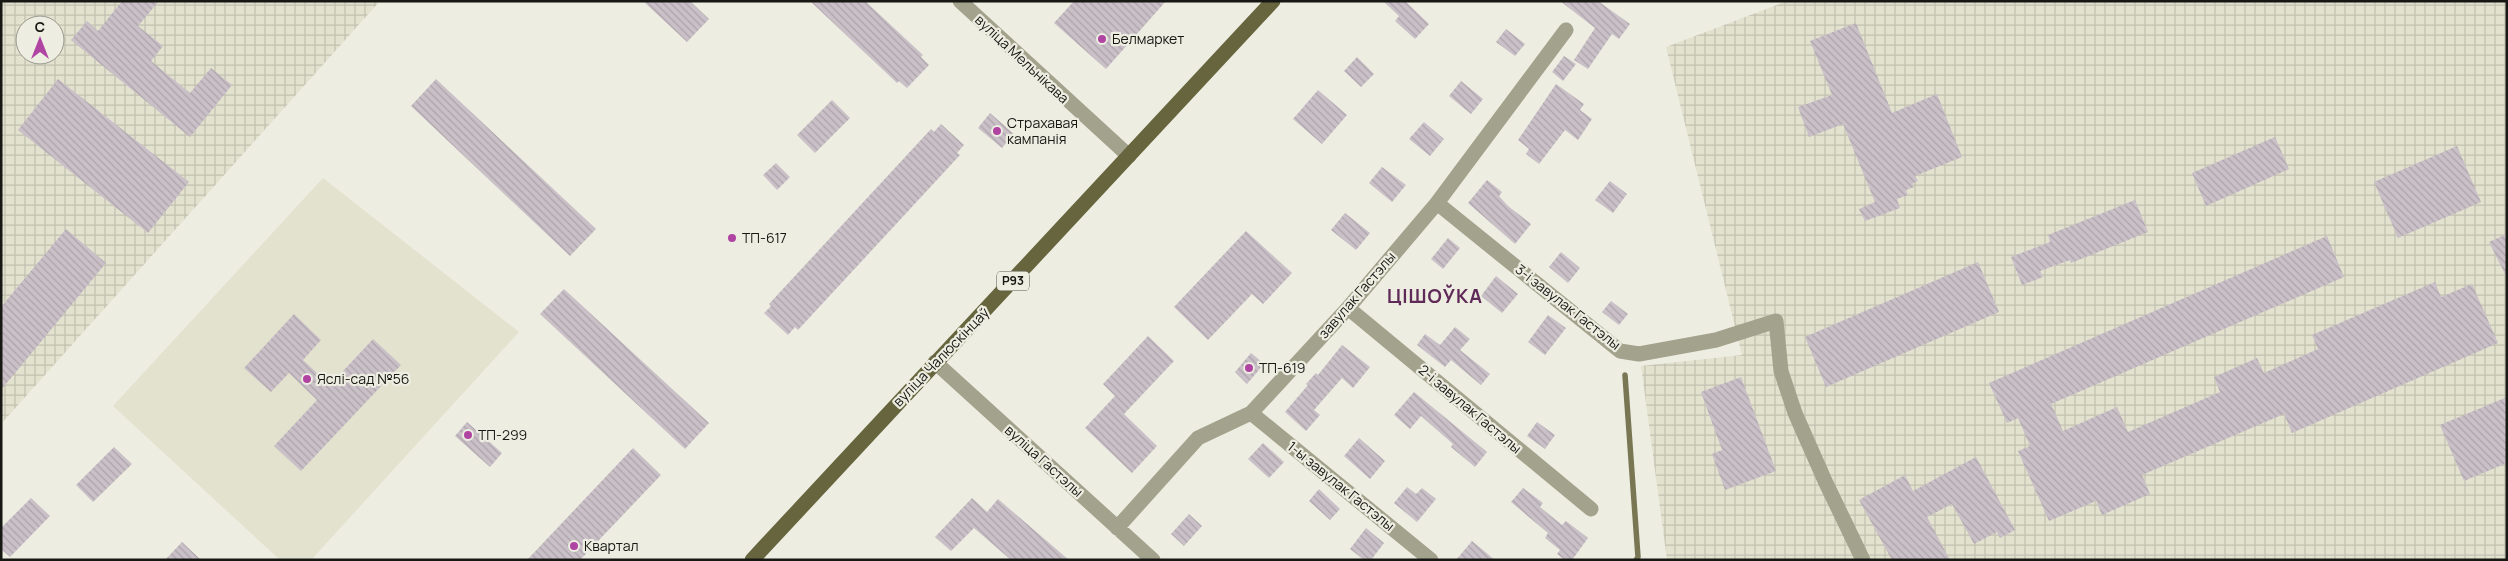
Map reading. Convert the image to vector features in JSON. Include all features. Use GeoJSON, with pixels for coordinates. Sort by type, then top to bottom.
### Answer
{"type":"FeatureCollection","features":[{"type":"Feature","properties":{"kind":"main road","name":"вуліца Чалюскінцаў"},"geometry":{"type":"LineString","coordinates":[[752,560],[1274,1]]}},
{"type":"Feature","properties":{"kind":"street","name":"вуліца Мельнікава"},"geometry":{"type":"LineString","coordinates":[[960,1],[1129,156]]}},
{"type":"Feature","properties":{"kind":"street","name":"завулак Гастэлы"},"geometry":{"type":"LineString","coordinates":[[1117,528],[1198,438],[1251,413],[1348,308],[1437,203],[1566,30]]}},
{"type":"Feature","properties":{"kind":"street","name":"3-і завулак Гастэлы"},"geometry":{"type":"LineString","coordinates":[[1437,203],[1620,351],[1639,354],[1716,340],[1776,321],[1781,371],[1795,413],[1825,482],[1863,560]]}},
{"type":"Feature","properties":{"kind":"street","name":"2-і завулак Гастэлы"},"geometry":{"type":"LineString","coordinates":[[1348,308],[1591,509]]}},
{"type":"Feature","properties":{"kind":"street","name":"вуліца Гастэлы"},"geometry":{"type":"LineString","coordinates":[[935,362],[1153,560]]}},
{"type":"Feature","properties":{"kind":"street","name":"1-ы завулак Гастэлы"},"geometry":{"type":"LineString","coordinates":[[1251,413],[1431,560]]}},
{"type":"Feature","properties":{"kind":"shaded area"},"geometry":{"type":"Polygon","coordinates":[[[1,1],[380,1],[1,424],[1,1]]]}},
{"type":"Feature","properties":{"kind":"shaded area"},"geometry":{"type":"Polygon","coordinates":[[[1787,1],[2507,1],[2507,560],[1667,560],[1641,366],[1742,355],[1666,47],[1787,1]]]}},
{"type":"Feature","properties":{"kind":"shaded area","name":"Яслі-сад №56"},"geometry":{"type":"Polygon","coordinates":[[[323,178],[519,332],[311,560],[280,560],[113,406],[323,178]]]}},
{"type":"Feature","properties":{"kind":"building"},"geometry":{"type":"Polygon","coordinates":[[[122,1],[159,1],[138,26],[163,46],[151,61],[190,93],[211,68],[232,85],[190,137],[71,40],[87,21],[98,31],[122,1]]]}},
{"type":"Feature","properties":{"kind":"building"},"geometry":{"type":"Polygon","coordinates":[[[643,1],[690,1],[709,19],[687,42],[643,1]]]}},
{"type":"Feature","properties":{"kind":"building"},"geometry":{"type":"Polygon","coordinates":[[[810,1],[865,1],[923,55],[921,57],[929,65],[907,88],[899,81],[897,83],[810,1]]]}},
{"type":"Feature","properties":{"kind":"building","name":"Белмаркет"},"geometry":{"type":"Polygon","coordinates":[[[1074,1],[1166,1],[1106,69],[1054,23],[1074,1]]]}},
{"type":"Feature","properties":{"kind":"building"},"geometry":{"type":"Polygon","coordinates":[[[1383,1],[1405,1],[1429,24],[1415,39],[1395,21],[1399,16],[1383,1]]]}},
{"type":"Feature","properties":{"kind":"building"},"geometry":{"type":"Polygon","coordinates":[[[1560,1],[1598,1],[1630,24],[1619,39],[1612,34],[1588,69],[1574,60],[1595,28],[1560,1]]]}},
{"type":"Feature","properties":{"kind":"building"},"geometry":{"type":"Polygon","coordinates":[[[1856,23],[1892,113],[1937,94],[1962,157],[1915,176],[1918,181],[1912,184],[1914,187],[1906,190],[1908,195],[1897,199],[1900,208],[1865,221],[1859,209],[1875,202],[1843,124],[1809,137],[1798,107],[1832,95],[1810,41],[1856,23]]]}},
{"type":"Feature","properties":{"kind":"building"},"geometry":{"type":"Polygon","coordinates":[[[1506,29],[1525,44],[1515,56],[1496,42],[1506,29]]]}},
{"type":"Feature","properties":{"kind":"building"},"geometry":{"type":"Polygon","coordinates":[[[1564,56],[1576,64],[1563,81],[1552,72],[1564,56]]]}},
{"type":"Feature","properties":{"kind":"building"},"geometry":{"type":"Polygon","coordinates":[[[1357,57],[1374,74],[1361,87],[1344,71],[1357,57]]]}},
{"type":"Feature","properties":{"kind":"building"},"geometry":{"type":"Polygon","coordinates":[[[58,79],[189,182],[148,233],[18,130],[58,79]]]}},
{"type":"Feature","properties":{"kind":"building"},"geometry":{"type":"Polygon","coordinates":[[[436,79],[596,229],[570,256],[411,106],[436,79]]]}},
{"type":"Feature","properties":{"kind":"building"},"geometry":{"type":"Polygon","coordinates":[[[1461,81],[1483,99],[1471,114],[1449,96],[1461,81]]]}},
{"type":"Feature","properties":{"kind":"building"},"geometry":{"type":"Polygon","coordinates":[[[1556,84],[1584,104],[1580,110],[1592,119],[1578,140],[1565,130],[1539,164],[1526,154],[1529,149],[1518,140],[1556,84]]]}},
{"type":"Feature","properties":{"kind":"building"},"geometry":{"type":"Polygon","coordinates":[[[1318,90],[1347,115],[1322,144],[1293,119],[1318,90]]]}},
{"type":"Feature","properties":{"kind":"building"},"geometry":{"type":"Polygon","coordinates":[[[832,100],[850,118],[815,153],[797,135],[832,100]]]}},
{"type":"Feature","properties":{"kind":"building"},"geometry":{"type":"Polygon","coordinates":[[[990,113],[1014,134],[1002,148],[978,128],[990,113]]]}},
{"type":"Feature","properties":{"kind":"building"},"geometry":{"type":"Polygon","coordinates":[[[1424,122],[1444,139],[1430,156],[1409,139],[1424,122]]]}},
{"type":"Feature","properties":{"kind":"building"},"geometry":{"type":"Polygon","coordinates":[[[941,124],[964,145],[957,153],[960,155],[798,330],[795,327],[788,335],[764,313],[771,306],[769,304],[931,129],[934,132],[941,124]]]}},
{"type":"Feature","properties":{"kind":"building"},"geometry":{"type":"Polygon","coordinates":[[[2275,137],[2289,169],[2206,206],[2192,173],[2275,137]]]}},
{"type":"Feature","properties":{"kind":"building"},"geometry":{"type":"Polygon","coordinates":[[[2457,146],[2481,202],[2398,238],[2374,182],[2457,146]]]}},
{"type":"Feature","properties":{"kind":"building"},"geometry":{"type":"Polygon","coordinates":[[[776,163],[790,177],[777,190],[763,175],[776,163]]]}},
{"type":"Feature","properties":{"kind":"building"},"geometry":{"type":"Polygon","coordinates":[[[1382,167],[1406,185],[1392,202],[1369,183],[1382,167]]]}},
{"type":"Feature","properties":{"kind":"building"},"geometry":{"type":"Polygon","coordinates":[[[1487,180],[1502,192],[1499,196],[1508,206],[1531,224],[1515,244],[1468,203],[1487,180]]]}},
{"type":"Feature","properties":{"kind":"building"},"geometry":{"type":"Polygon","coordinates":[[[1610,181],[1627,194],[1613,213],[1595,200],[1610,181]]]}},
{"type":"Feature","properties":{"kind":"building"},"geometry":{"type":"Polygon","coordinates":[[[2135,200],[2148,232],[2071,263],[2070,260],[2040,271],[2043,277],[2022,285],[2011,257],[2050,242],[2048,235],[2135,200]]]}},
{"type":"Feature","properties":{"kind":"building"},"geometry":{"type":"Polygon","coordinates":[[[1345,213],[1370,233],[1356,250],[1331,230],[1345,213]]]}},
{"type":"Feature","properties":{"kind":"building"},"geometry":{"type":"Polygon","coordinates":[[[66,229],[106,263],[1,390],[1,307],[66,229]]]}},
{"type":"Feature","properties":{"kind":"building"},"geometry":{"type":"Polygon","coordinates":[[[1246,231],[1292,273],[1263,304],[1252,294],[1208,340],[1174,307],[1246,231]]]}},
{"type":"Feature","properties":{"kind":"building"},"geometry":{"type":"Polygon","coordinates":[[[2507,234],[2507,278],[2489,242],[2507,234]]]}},
{"type":"Feature","properties":{"kind":"building"},"geometry":{"type":"Polygon","coordinates":[[[2327,236],[2344,277],[2051,404],[2063,431],[2117,407],[2128,432],[2220,392],[2214,377],[2257,358],[2264,373],[2318,349],[2312,335],[2435,282],[2441,297],[2472,284],[2498,343],[2292,433],[2284,414],[2142,475],[2150,494],[2102,515],[2096,501],[2049,521],[2018,451],[2030,446],[2018,418],[2007,423],[1989,383],[2327,236]]]}},
{"type":"Feature","properties":{"kind":"building"},"geometry":{"type":"Polygon","coordinates":[[[1448,238],[1460,248],[1443,269],[1431,259],[1448,238]]]}},
{"type":"Feature","properties":{"kind":"building"},"geometry":{"type":"Polygon","coordinates":[[[1561,252],[1580,268],[1568,283],[1549,267],[1561,252]]]}},
{"type":"Feature","properties":{"kind":"building"},"geometry":{"type":"Polygon","coordinates":[[[1978,262],[1999,312],[1826,387],[1805,337],[1978,262]]]}},
{"type":"Feature","properties":{"kind":"building"},"geometry":{"type":"Polygon","coordinates":[[[1496,276],[1518,294],[1502,313],[1481,296],[1496,276]]]}},
{"type":"Feature","properties":{"kind":"building"},"geometry":{"type":"Polygon","coordinates":[[[564,289],[709,423],[685,449],[540,314],[564,289]]]}},
{"type":"Feature","properties":{"kind":"building"},"geometry":{"type":"Polygon","coordinates":[[[1611,301],[1628,314],[1619,325],[1602,312],[1611,301]]]}},
{"type":"Feature","properties":{"kind":"building"},"geometry":{"type":"Polygon","coordinates":[[[294,314],[321,340],[303,360],[330,385],[373,339],[401,365],[301,471],[274,446],[317,400],[289,373],[271,392],[244,368],[294,314]]]}},
{"type":"Feature","properties":{"kind":"building"},"geometry":{"type":"Polygon","coordinates":[[[1548,315],[1566,328],[1545,355],[1528,342],[1548,315]]]}},
{"type":"Feature","properties":{"kind":"building"},"geometry":{"type":"Polygon","coordinates":[[[1455,327],[1470,339],[1460,350],[1490,374],[1481,385],[1451,360],[1445,367],[1417,345],[1425,334],[1440,345],[1455,327]]]}},
{"type":"Feature","properties":{"kind":"building"},"geometry":{"type":"Polygon","coordinates":[[[1148,336],[1174,361],[1124,414],[1157,446],[1132,473],[1085,428],[1115,396],[1103,384],[1148,336]]]}},
{"type":"Feature","properties":{"kind":"building"},"geometry":{"type":"Polygon","coordinates":[[[1342,345],[1370,367],[1353,388],[1342,378],[1314,410],[1320,415],[1306,431],[1285,412],[1308,385],[1306,384],[1316,373],[1318,375],[1342,345]]]}},
{"type":"Feature","properties":{"kind":"building","name":"ТП-619"},"geometry":{"type":"Polygon","coordinates":[[[1251,353],[1264,364],[1247,384],[1235,372],[1251,353]]]}},
{"type":"Feature","properties":{"kind":"building"},"geometry":{"type":"Polygon","coordinates":[[[1741,377],[1776,471],[1725,490],[1712,454],[1722,450],[1701,392],[1741,377]]]}},
{"type":"Feature","properties":{"kind":"building"},"geometry":{"type":"Polygon","coordinates":[[[1414,392],[1487,452],[1475,467],[1451,447],[1453,444],[1421,416],[1410,429],[1394,415],[1414,392]]]}},
{"type":"Feature","properties":{"kind":"building"},"geometry":{"type":"Polygon","coordinates":[[[2507,397],[2507,463],[2464,481],[2440,425],[2507,397]]]}},
{"type":"Feature","properties":{"kind":"building"},"geometry":{"type":"Polygon","coordinates":[[[467,422],[502,453],[490,467],[455,436],[467,422]]]}},
{"type":"Feature","properties":{"kind":"building"},"geometry":{"type":"Polygon","coordinates":[[[1537,422],[1555,435],[1545,449],[1527,436],[1537,422]]]}},
{"type":"Feature","properties":{"kind":"building"},"geometry":{"type":"Polygon","coordinates":[[[1359,438],[1385,461],[1370,479],[1344,456],[1359,438]]]}},
{"type":"Feature","properties":{"kind":"building"},"geometry":{"type":"Polygon","coordinates":[[[1263,443],[1284,462],[1269,478],[1248,459],[1263,443]]]}},
{"type":"Feature","properties":{"kind":"building"},"geometry":{"type":"Polygon","coordinates":[[[114,447],[132,464],[93,502],[76,485],[114,447]]]}},
{"type":"Feature","properties":{"kind":"building"},"geometry":{"type":"Polygon","coordinates":[[[633,448],[661,475],[580,560],[527,560],[633,448]]]}},
{"type":"Feature","properties":{"kind":"building"},"geometry":{"type":"Polygon","coordinates":[[[1976,457],[2015,530],[2000,538],[1997,532],[1974,544],[1952,504],[1927,517],[1950,560],[1892,560],[1859,500],[1905,475],[1913,491],[1976,457]]]}},
{"type":"Feature","properties":{"kind":"building"},"geometry":{"type":"Polygon","coordinates":[[[1407,487],[1416,494],[1422,488],[1436,499],[1417,522],[1394,503],[1407,487]]]}},
{"type":"Feature","properties":{"kind":"building"},"geometry":{"type":"Polygon","coordinates":[[[1523,488],[1543,503],[1540,507],[1562,525],[1566,521],[1588,538],[1572,560],[1565,560],[1557,554],[1560,550],[1545,538],[1548,533],[1511,502],[1523,488]]]}},
{"type":"Feature","properties":{"kind":"building"},"geometry":{"type":"Polygon","coordinates":[[[1319,489],[1340,509],[1330,520],[1309,501],[1319,489]]]}},
{"type":"Feature","properties":{"kind":"building"},"geometry":{"type":"Polygon","coordinates":[[[31,498],[50,516],[10,557],[1,549],[1,528],[31,498]]]}},
{"type":"Feature","properties":{"kind":"building"},"geometry":{"type":"Polygon","coordinates":[[[972,498],[987,512],[998,499],[1069,560],[1011,560],[974,528],[951,551],[935,537],[972,498]]]}},
{"type":"Feature","properties":{"kind":"building"},"geometry":{"type":"Polygon","coordinates":[[[1189,514],[1202,526],[1184,546],[1171,534],[1189,514]]]}},
{"type":"Feature","properties":{"kind":"building"},"geometry":{"type":"Polygon","coordinates":[[[1366,528],[1384,543],[1371,560],[1364,560],[1350,549],[1366,528]]]}},
{"type":"Feature","properties":{"kind":"building"},"geometry":{"type":"Polygon","coordinates":[[[1472,541],[1495,560],[1456,560],[1472,541]]]}},
{"type":"Feature","properties":{"kind":"building"},"geometry":{"type":"Polygon","coordinates":[[[182,542],[201,560],[165,560],[182,542]]]}},
{"type":"Feature","properties":{"kind":"waterway"},"geometry":{"type":"LineString","coordinates":[[1625,375],[1638,557],[1636,560]]}},
{"type":"Feature","properties":{"kind":"place","name":"Белмаркет"},"geometry":{"type":"Point","coordinates":[1102,39]}},
{"type":"Feature","properties":{"kind":"place","name":"Страхавая кампанія"},"geometry":{"type":"Point","coordinates":[997,131]}},
{"type":"Feature","properties":{"kind":"place","name":"ТП-617"},"geometry":{"type":"Point","coordinates":[732,238]}},
{"type":"Feature","properties":{"kind":"place","name":"ТП-619"},"geometry":{"type":"Point","coordinates":[1249,368]}},
{"type":"Feature","properties":{"kind":"place","name":"Яслі-сад №56"},"geometry":{"type":"Point","coordinates":[307,379]}},
{"type":"Feature","properties":{"kind":"place","name":"ТП-299"},"geometry":{"type":"Point","coordinates":[468,435]}},
{"type":"Feature","properties":{"kind":"place","name":"Квартал"},"geometry":{"type":"Point","coordinates":[574,546]}},
{"type":"Feature","properties":{"kind":"district","name":"ЦІШОЎКА"},"geometry":{"type":"Point","coordinates":[1435,296]}}]}
